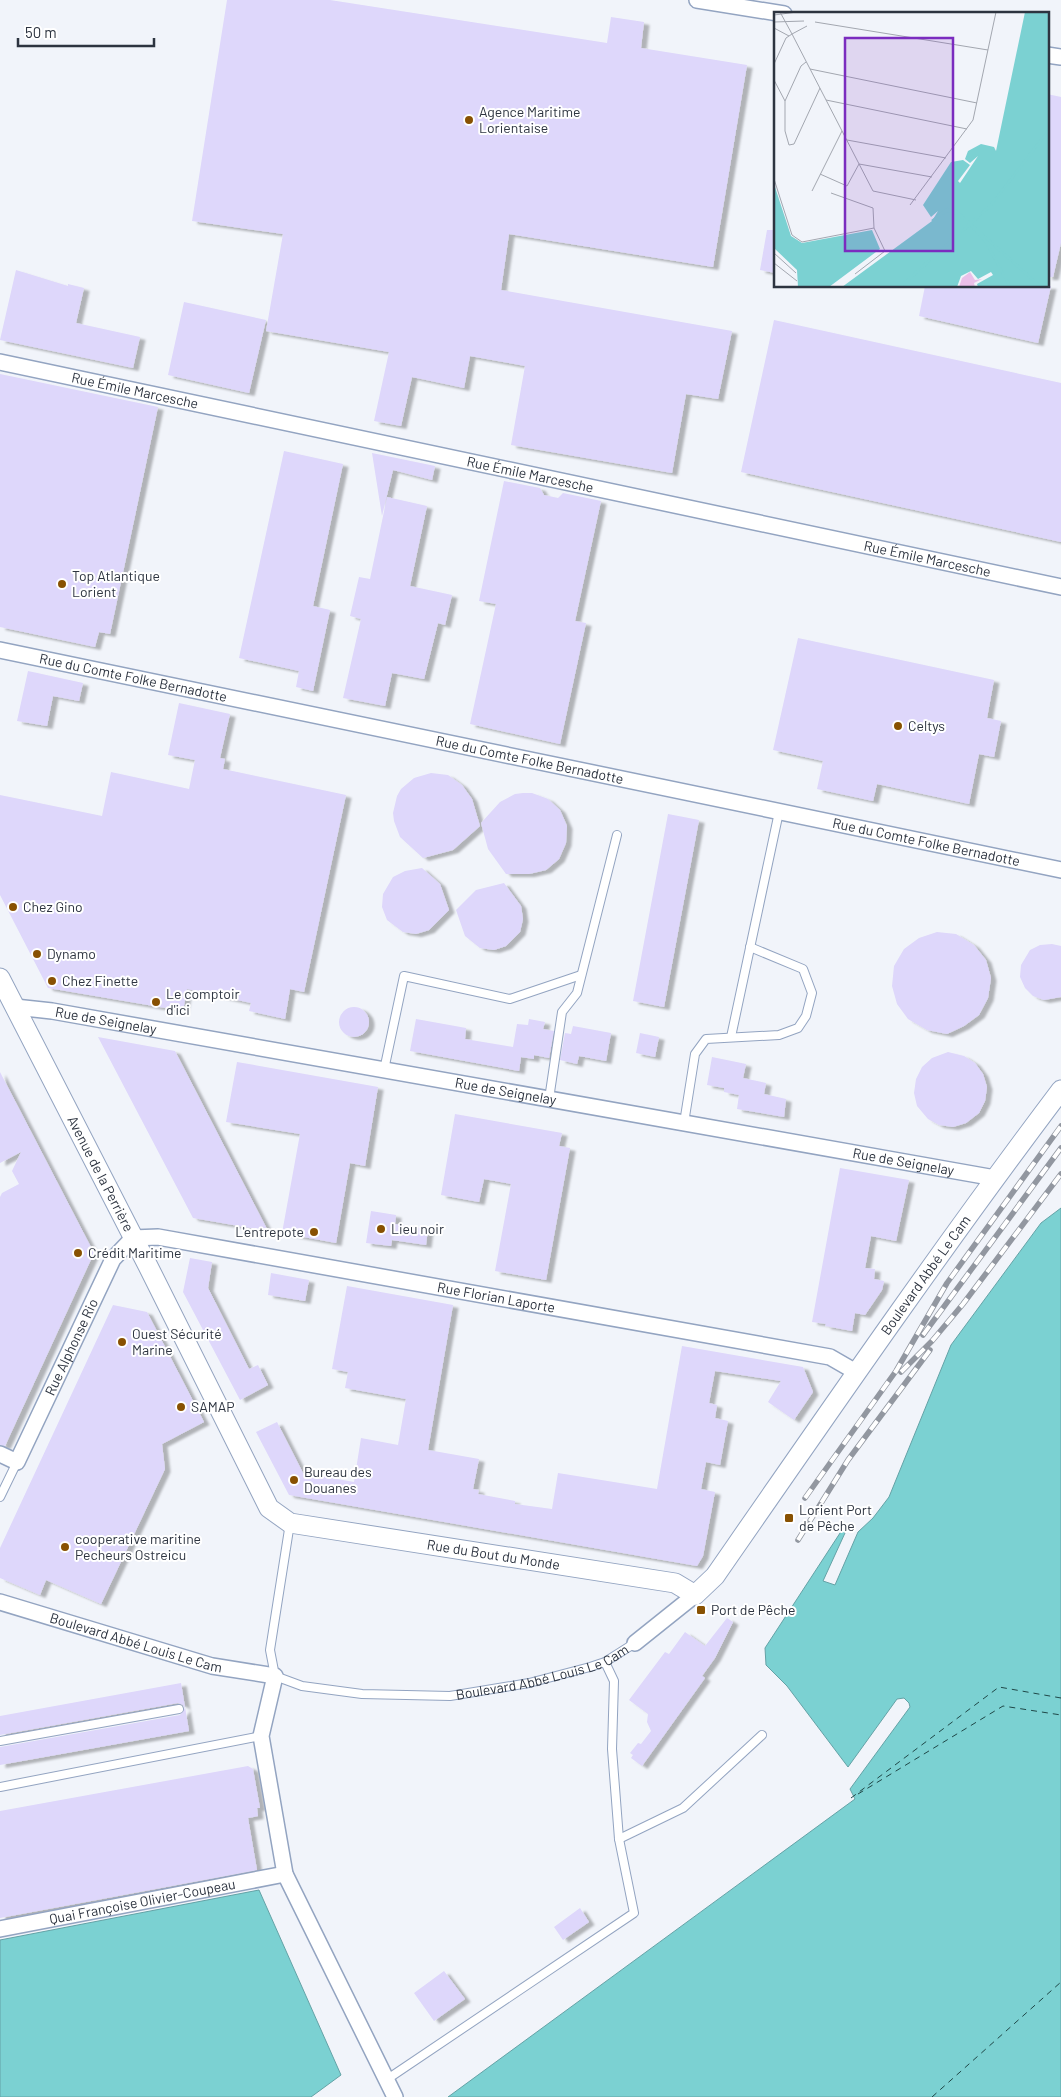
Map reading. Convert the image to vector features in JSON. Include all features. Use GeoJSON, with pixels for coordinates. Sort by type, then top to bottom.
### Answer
{"type":"FeatureCollection","features":[{"type":"Feature","properties":{"kind":"street"},"geometry":{"type":"LineString","coordinates":[[697,0],[774,12]]}},
{"type":"Feature","properties":{"kind":"street"},"geometry":{"type":"LineString","coordinates":[[1048,55],[1061,57]]}},
{"type":"Feature","properties":{"kind":"street","name":"Rue Émile Marcesche"},"geometry":{"type":"LineString","coordinates":[[0,362],[1061,587]]}},
{"type":"Feature","properties":{"kind":"street","name":"Rue du Comte Folke Bernadotte"},"geometry":{"type":"LineString","coordinates":[[0,650],[1061,870]]}},
{"type":"Feature","properties":{"kind":"street","name":"Avenue de la Perrière"},"geometry":{"type":"LineString","coordinates":[[0,978],[269,1508],[290,1523]]}},
{"type":"Feature","properties":{"kind":"street","name":"Rue de Seignelay"},"geometry":{"type":"LineString","coordinates":[[15,1007],[62,1013],[995,1178]]}},
{"type":"Feature","properties":{"kind":"street","name":"Boulevard Abbé Le Cam"},"geometry":{"type":"LineString","coordinates":[[856,1372],[995,1178],[1061,1090]]}},
{"type":"Feature","properties":{"kind":"street","name":"Rue Florian Laporte"},"geometry":{"type":"LineString","coordinates":[[133,1238],[158,1237],[830,1357],[856,1372]]}},
{"type":"Feature","properties":{"kind":"street","name":"Rue Alphonse Rio"},"geometry":{"type":"LineString","coordinates":[[17,1462],[113,1259],[133,1238]]}},
{"type":"Feature","properties":{"kind":"street","name":"Boulevard Abbé Louis Le Cam"},"geometry":{"type":"LineString","coordinates":[[635,1643],[695,1595],[715,1576],[856,1372]]}},
{"type":"Feature","properties":{"kind":"street"},"geometry":{"type":"LineString","coordinates":[[0,1454],[17,1462]]}},
{"type":"Feature","properties":{"kind":"street","name":"Rue du Bout du Monde"},"geometry":{"type":"LineString","coordinates":[[290,1523],[676,1583],[695,1595]]}},
{"type":"Feature","properties":{"kind":"street","name":"Boulevard Abbé Louis Le Cam"},"geometry":{"type":"LineString","coordinates":[[0,1602],[212,1666],[276,1676]]}},
{"type":"Feature","properties":{"kind":"street"},"geometry":{"type":"LineString","coordinates":[[276,1676],[261,1736],[285,1874],[395,2097]]}},
{"type":"Feature","properties":{"kind":"street","name":"Quai Françoise Olivier-Coupeau"},"geometry":{"type":"LineString","coordinates":[[0,1929],[285,1874]]}},
{"type":"Feature","properties":{"kind":"lane"},"geometry":{"type":"LineString","coordinates":[[731,1037],[779,812]]}},
{"type":"Feature","properties":{"kind":"lane"},"geometry":{"type":"LineString","coordinates":[[550,1099],[562,1012],[576,993],[618,835]]}},
{"type":"Feature","properties":{"kind":"lane"},"geometry":{"type":"LineString","coordinates":[[684,1123],[695,1054],[706,1039],[778,1035],[798,1028],[806,1016],[812,993],[803,969],[750,948]]}},
{"type":"Feature","properties":{"kind":"lane"},"geometry":{"type":"LineString","coordinates":[[384,1070],[404,976],[510,999],[581,975]]}},
{"type":"Feature","properties":{"kind":"lane"},"geometry":{"type":"LineString","coordinates":[[0,1497],[17,1462]]}},
{"type":"Feature","properties":{"kind":"lane"},"geometry":{"type":"LineString","coordinates":[[276,1676],[270,1650],[290,1523]]}},
{"type":"Feature","properties":{"kind":"lane","name":"Boulevard Abbé Louis Le Cam"},"geometry":{"type":"LineString","coordinates":[[276,1676],[302,1686],[362,1694],[450,1696],[529,1684],[605,1662],[635,1643]]}},
{"type":"Feature","properties":{"kind":"lane"},"geometry":{"type":"LineString","coordinates":[[386,2080],[634,1913],[619,1839],[612,1749],[614,1681],[605,1662]]}},
{"type":"Feature","properties":{"kind":"lane"},"geometry":{"type":"LineString","coordinates":[[0,1741],[179,1708]]}},
{"type":"Feature","properties":{"kind":"lane"},"geometry":{"type":"LineString","coordinates":[[619,1839],[683,1808],[762,1735]]}},
{"type":"Feature","properties":{"kind":"lane"},"geometry":{"type":"LineString","coordinates":[[0,1787],[261,1736]]}},
{"type":"Feature","properties":{"kind":"water"},"geometry":{"type":"Polygon","coordinates":[[[1061,1208],[1061,2097],[448,2097],[855,1799],[850,1789],[910,1707],[909,1703],[904,1698],[897,1699],[848,1767],[787,1686],[766,1665],[765,1648],[842,1530],[845,1533],[823,1581],[835,1585],[858,1532],[873,1518],[889,1497],[951,1345],[1041,1223],[1061,1208]]]}},
{"type":"Feature","properties":{"kind":"water"},"geometry":{"type":"Polygon","coordinates":[[[259,1890],[341,2075],[311,2097],[0,2097],[0,1940],[259,1890]]]}},
{"type":"Feature","properties":{"kind":"building"},"geometry":{"type":"Polygon","coordinates":[[[227,0],[330,0],[607,43],[611,17],[644,22],[641,48],[747,65],[713,267],[509,234],[501,290],[732,331],[718,399],[686,394],[672,473],[511,445],[525,366],[470,356],[464,388],[412,377],[401,426],[374,421],[389,352],[266,331],[283,234],[192,221],[227,0]]]}},
{"type":"Feature","properties":{"kind":"building"},"geometry":{"type":"Polygon","coordinates":[[[1048,94],[1061,97],[1061,243],[1053,277],[1048,277],[1048,94]]]}},
{"type":"Feature","properties":{"kind":"building"},"geometry":{"type":"Polygon","coordinates":[[[767,230],[774,230],[774,273],[760,270],[767,230]]]}},
{"type":"Feature","properties":{"kind":"building"},"geometry":{"type":"Polygon","coordinates":[[[16,270],[68,286],[68,284],[84,288],[76,323],[140,337],[133,368],[0,340],[16,270]]]}},
{"type":"Feature","properties":{"kind":"building"},"geometry":{"type":"Polygon","coordinates":[[[1048,286],[1051,286],[1038,343],[919,316],[925,288],[1048,288],[1048,286]]]}},
{"type":"Feature","properties":{"kind":"building"},"geometry":{"type":"Polygon","coordinates":[[[184,302],[266,320],[249,393],[168,375],[184,302]]]}},
{"type":"Feature","properties":{"kind":"building"},"geometry":{"type":"Polygon","coordinates":[[[774,320],[1061,383],[1061,542],[741,472],[774,320]]]}},
{"type":"Feature","properties":{"kind":"building"},"geometry":{"type":"Polygon","coordinates":[[[0,374],[158,407],[110,634],[99,632],[95,647],[0,627],[0,374]]]}},
{"type":"Feature","properties":{"kind":"building"},"geometry":{"type":"Polygon","coordinates":[[[284,451],[343,464],[313,606],[330,610],[313,691],[296,687],[299,671],[239,658],[284,451]]]}},
{"type":"Feature","properties":{"kind":"building"},"geometry":{"type":"Polygon","coordinates":[[[372,453],[435,466],[432,480],[393,470],[382,516],[372,453]]]}},
{"type":"Feature","properties":{"kind":"building"},"geometry":{"type":"Polygon","coordinates":[[[504,481],[540,488],[544,495],[558,498],[563,493],[601,501],[575,621],[586,623],[560,744],[470,724],[496,604],[479,601],[504,481]]]}},
{"type":"Feature","properties":{"kind":"building"},"geometry":{"type":"Polygon","coordinates":[[[387,497],[427,506],[410,586],[452,595],[445,625],[438,623],[424,679],[392,673],[385,706],[343,698],[361,619],[350,616],[359,577],[370,579],[387,497]]]}},
{"type":"Feature","properties":{"kind":"building"},"geometry":{"type":"Polygon","coordinates":[[[798,638],[994,680],[987,718],[1001,721],[994,757],[979,754],[969,804],[877,784],[873,801],[817,789],[823,761],[773,750],[798,638]]]}},
{"type":"Feature","properties":{"kind":"building"},"geometry":{"type":"Polygon","coordinates":[[[28,671],[83,683],[79,701],[53,696],[47,726],[17,721],[28,671]]]}},
{"type":"Feature","properties":{"kind":"building"},"geometry":{"type":"Polygon","coordinates":[[[179,703],[230,714],[220,758],[225,759],[223,769],[346,795],[304,992],[290,989],[285,1019],[249,1011],[251,1003],[187,989],[183,1011],[48,988],[0,895],[0,795],[102,816],[111,772],[189,789],[195,760],[168,755],[179,703]]]}},
{"type":"Feature","properties":{"kind":"building"},"geometry":{"type":"Polygon","coordinates":[[[431,773],[448,775],[462,785],[472,799],[480,826],[453,850],[423,858],[400,837],[393,813],[397,796],[401,789],[414,778],[431,773]]]}},
{"type":"Feature","properties":{"kind":"building"},"geometry":{"type":"Polygon","coordinates":[[[532,793],[548,799],[560,810],[567,826],[566,843],[559,859],[546,870],[529,874],[506,874],[488,849],[481,823],[500,802],[515,794],[532,793]]]}},
{"type":"Feature","properties":{"kind":"building"},"geometry":{"type":"Polygon","coordinates":[[[668,814],[699,820],[664,1007],[633,1001],[668,814]]]}},
{"type":"Feature","properties":{"kind":"building"},"geometry":{"type":"Polygon","coordinates":[[[422,868],[440,884],[449,910],[429,930],[416,934],[403,932],[387,920],[382,907],[383,894],[393,877],[405,871],[422,868]]]}},
{"type":"Feature","properties":{"kind":"building"},"geometry":{"type":"Polygon","coordinates":[[[504,883],[521,906],[523,919],[520,932],[506,946],[494,950],[480,948],[465,936],[456,910],[476,890],[504,883]]]}},
{"type":"Feature","properties":{"kind":"building"},"geometry":{"type":"Polygon","coordinates":[[[937,932],[956,934],[974,945],[986,960],[991,978],[988,998],[979,1015],[964,1026],[947,1034],[927,1030],[908,1019],[897,1004],[892,986],[894,966],[904,949],[919,938],[937,932]]]}},
{"type":"Feature","properties":{"kind":"building"},"geometry":{"type":"Polygon","coordinates":[[[1052,944],[1061,946],[1061,997],[1044,1000],[1033,996],[1025,988],[1020,977],[1021,965],[1030,950],[1040,945],[1052,944]]]}},
{"type":"Feature","properties":{"kind":"building"},"geometry":{"type":"Polygon","coordinates":[[[354,1007],[365,1011],[369,1022],[365,1033],[354,1037],[343,1033],[339,1022],[343,1011],[354,1007]]]}},
{"type":"Feature","properties":{"kind":"building"},"geometry":{"type":"Polygon","coordinates":[[[416,1019],[466,1028],[465,1039],[513,1047],[517,1024],[528,1025],[529,1019],[545,1022],[543,1029],[554,1031],[549,1058],[534,1055],[534,1059],[521,1057],[519,1071],[410,1051],[416,1019]]]}},
{"type":"Feature","properties":{"kind":"building"},"geometry":{"type":"Polygon","coordinates":[[[573,1026],[611,1033],[606,1061],[579,1056],[577,1064],[560,1060],[565,1033],[571,1034],[573,1026]]]}},
{"type":"Feature","properties":{"kind":"building"},"geometry":{"type":"Polygon","coordinates":[[[640,1033],[659,1037],[655,1057],[636,1053],[640,1033]]]}},
{"type":"Feature","properties":{"kind":"building"},"geometry":{"type":"Polygon","coordinates":[[[98,1037],[175,1051],[268,1231],[193,1218],[98,1037]]]}},
{"type":"Feature","properties":{"kind":"building"},"geometry":{"type":"Polygon","coordinates":[[[948,1052],[964,1056],[975,1063],[983,1074],[987,1087],[985,1101],[979,1113],[966,1123],[953,1127],[939,1125],[928,1119],[917,1106],[914,1093],[916,1079],[922,1067],[932,1058],[948,1052]]]}},
{"type":"Feature","properties":{"kind":"building"},"geometry":{"type":"Polygon","coordinates":[[[712,1057],[746,1064],[743,1078],[766,1083],[764,1094],[786,1099],[784,1117],[737,1109],[739,1095],[724,1092],[724,1088],[707,1085],[712,1057]]]}},
{"type":"Feature","properties":{"kind":"building"},"geometry":{"type":"Polygon","coordinates":[[[237,1062],[378,1087],[365,1166],[350,1163],[336,1243],[282,1233],[300,1134],[226,1122],[237,1062]]]}},
{"type":"Feature","properties":{"kind":"building"},"geometry":{"type":"Polygon","coordinates":[[[0,1072],[94,1253],[5,1446],[0,1445],[0,1197],[2,1193],[19,1184],[12,1171],[21,1152],[0,1163],[0,1072]]]}},
{"type":"Feature","properties":{"kind":"building"},"geometry":{"type":"Polygon","coordinates":[[[455,1114],[562,1133],[559,1146],[570,1148],[546,1280],[495,1271],[511,1184],[484,1179],[479,1202],[441,1195],[455,1114]]]}},
{"type":"Feature","properties":{"kind":"building"},"geometry":{"type":"Polygon","coordinates":[[[840,1168],[909,1180],[896,1241],[871,1236],[865,1268],[875,1269],[874,1279],[884,1281],[882,1290],[865,1315],[855,1313],[852,1331],[812,1322],[840,1168]]]}},
{"type":"Feature","properties":{"kind":"building"},"geometry":{"type":"Polygon","coordinates":[[[371,1211],[396,1215],[395,1224],[428,1229],[426,1245],[392,1240],[391,1246],[366,1243],[371,1211]]]}},
{"type":"Feature","properties":{"kind":"building"},"geometry":{"type":"Polygon","coordinates":[[[190,1258],[212,1262],[208,1288],[249,1369],[258,1365],[268,1385],[240,1400],[183,1292],[190,1258]]]}},
{"type":"Feature","properties":{"kind":"building"},"geometry":{"type":"Polygon","coordinates":[[[271,1273],[309,1280],[305,1301],[268,1295],[271,1273]]]}},
{"type":"Feature","properties":{"kind":"building"},"geometry":{"type":"Polygon","coordinates":[[[347,1286],[453,1305],[428,1450],[479,1459],[473,1489],[479,1490],[478,1494],[515,1501],[515,1504],[552,1509],[558,1473],[657,1489],[682,1346],[803,1367],[813,1392],[794,1420],[768,1402],[781,1381],[715,1371],[709,1403],[717,1405],[715,1418],[728,1421],[720,1465],[706,1462],[701,1489],[715,1492],[703,1556],[697,1566],[289,1495],[256,1432],[277,1422],[303,1473],[354,1482],[361,1438],[398,1445],[406,1399],[345,1388],[348,1372],[332,1369],[347,1286]]]}},
{"type":"Feature","properties":{"kind":"building"},"geometry":{"type":"Polygon","coordinates":[[[113,1305],[147,1312],[204,1422],[162,1444],[165,1469],[101,1604],[46,1580],[40,1595],[0,1578],[0,1548],[113,1305]]]}},
{"type":"Feature","properties":{"kind":"building"},"geometry":{"type":"Polygon","coordinates":[[[727,1618],[733,1622],[715,1658],[702,1676],[705,1678],[642,1766],[631,1758],[633,1755],[630,1753],[638,1743],[641,1744],[651,1731],[647,1722],[648,1714],[629,1700],[665,1652],[669,1654],[685,1632],[705,1646],[727,1618]]]}},
{"type":"Feature","properties":{"kind":"building"},"geometry":{"type":"Polygon","coordinates":[[[181,1683],[189,1731],[0,1765],[0,1747],[180,1715],[185,1708],[178,1703],[0,1735],[0,1716],[181,1683]]]}},
{"type":"Feature","properties":{"kind":"building"},"geometry":{"type":"Polygon","coordinates":[[[248,1766],[253,1769],[260,1808],[257,1808],[258,1816],[248,1818],[257,1870],[0,1918],[0,1811],[248,1766]]]}},
{"type":"Feature","properties":{"kind":"building"},"geometry":{"type":"Polygon","coordinates":[[[580,1908],[589,1922],[563,1940],[554,1927],[580,1908]]]}},
{"type":"Feature","properties":{"kind":"building"},"geometry":{"type":"Polygon","coordinates":[[[444,1971],[465,1999],[434,2021],[414,1993],[444,1971]]]}},
{"type":"Feature","properties":{"kind":"ferry route"},"geometry":{"type":"LineString","coordinates":[[851,1798],[999,1687],[1061,1698]]}},
{"type":"Feature","properties":{"kind":"ferry route"},"geometry":{"type":"LineString","coordinates":[[858,1794],[1003,1706],[1061,1715]]}},
{"type":"Feature","properties":{"kind":"ferry route"},"geometry":{"type":"LineString","coordinates":[[932,2097],[1061,1982]]}},
{"type":"Feature","properties":{"kind":"railway"},"geometry":{"type":"LineString","coordinates":[[805,1498],[896,1371],[947,1283],[1061,1126]]}},
{"type":"Feature","properties":{"kind":"railway"},"geometry":{"type":"LineString","coordinates":[[923,1335],[1061,1148]]}},
{"type":"Feature","properties":{"kind":"railway"},"geometry":{"type":"LineString","coordinates":[[901,1372],[932,1341],[963,1304],[1061,1174]]}},
{"type":"Feature","properties":{"kind":"railway"},"geometry":{"type":"LineString","coordinates":[[798,1540],[848,1460],[930,1350]]}},
{"type":"Feature","properties":{"kind":"place","name":"Agence Maritime Lorientaise"},"geometry":{"type":"Point","coordinates":[469,120]}},
{"type":"Feature","properties":{"kind":"place","name":"Top Atlantique Lorient"},"geometry":{"type":"Point","coordinates":[62,584]}},
{"type":"Feature","properties":{"kind":"place","name":"Celtys"},"geometry":{"type":"Point","coordinates":[898,726]}},
{"type":"Feature","properties":{"kind":"place","name":"Chez Gino"},"geometry":{"type":"Point","coordinates":[13,907]}},
{"type":"Feature","properties":{"kind":"place","name":"Dynamo"},"geometry":{"type":"Point","coordinates":[37,954]}},
{"type":"Feature","properties":{"kind":"place","name":"Chez Finette"},"geometry":{"type":"Point","coordinates":[52,981]}},
{"type":"Feature","properties":{"kind":"place","name":"Le comptoir d'ici"},"geometry":{"type":"Point","coordinates":[156,1002]}},
{"type":"Feature","properties":{"kind":"place","name":"Lieu noir"},"geometry":{"type":"Point","coordinates":[381,1229]}},
{"type":"Feature","properties":{"kind":"place","name":"L'entrepote"},"geometry":{"type":"Point","coordinates":[314,1232]}},
{"type":"Feature","properties":{"kind":"place","name":"Crédit Maritime"},"geometry":{"type":"Point","coordinates":[78,1253]}},
{"type":"Feature","properties":{"kind":"place","name":"Ouest Sécurité Marine"},"geometry":{"type":"Point","coordinates":[122,1342]}},
{"type":"Feature","properties":{"kind":"place","name":"SAMAP"},"geometry":{"type":"Point","coordinates":[181,1407]}},
{"type":"Feature","properties":{"kind":"place","name":"Bureau des Douanes"},"geometry":{"type":"Point","coordinates":[294,1480]}},
{"type":"Feature","properties":{"kind":"place","name":"Lorient Port de Pêche"},"geometry":{"type":"Point","coordinates":[789,1518]}},
{"type":"Feature","properties":{"kind":"place","name":"cooperative maritine Pecheurs Ostreicu"},"geometry":{"type":"Point","coordinates":[65,1547]}},
{"type":"Feature","properties":{"kind":"place","name":"Port de Pêche"},"geometry":{"type":"Point","coordinates":[701,1610]}}]}
